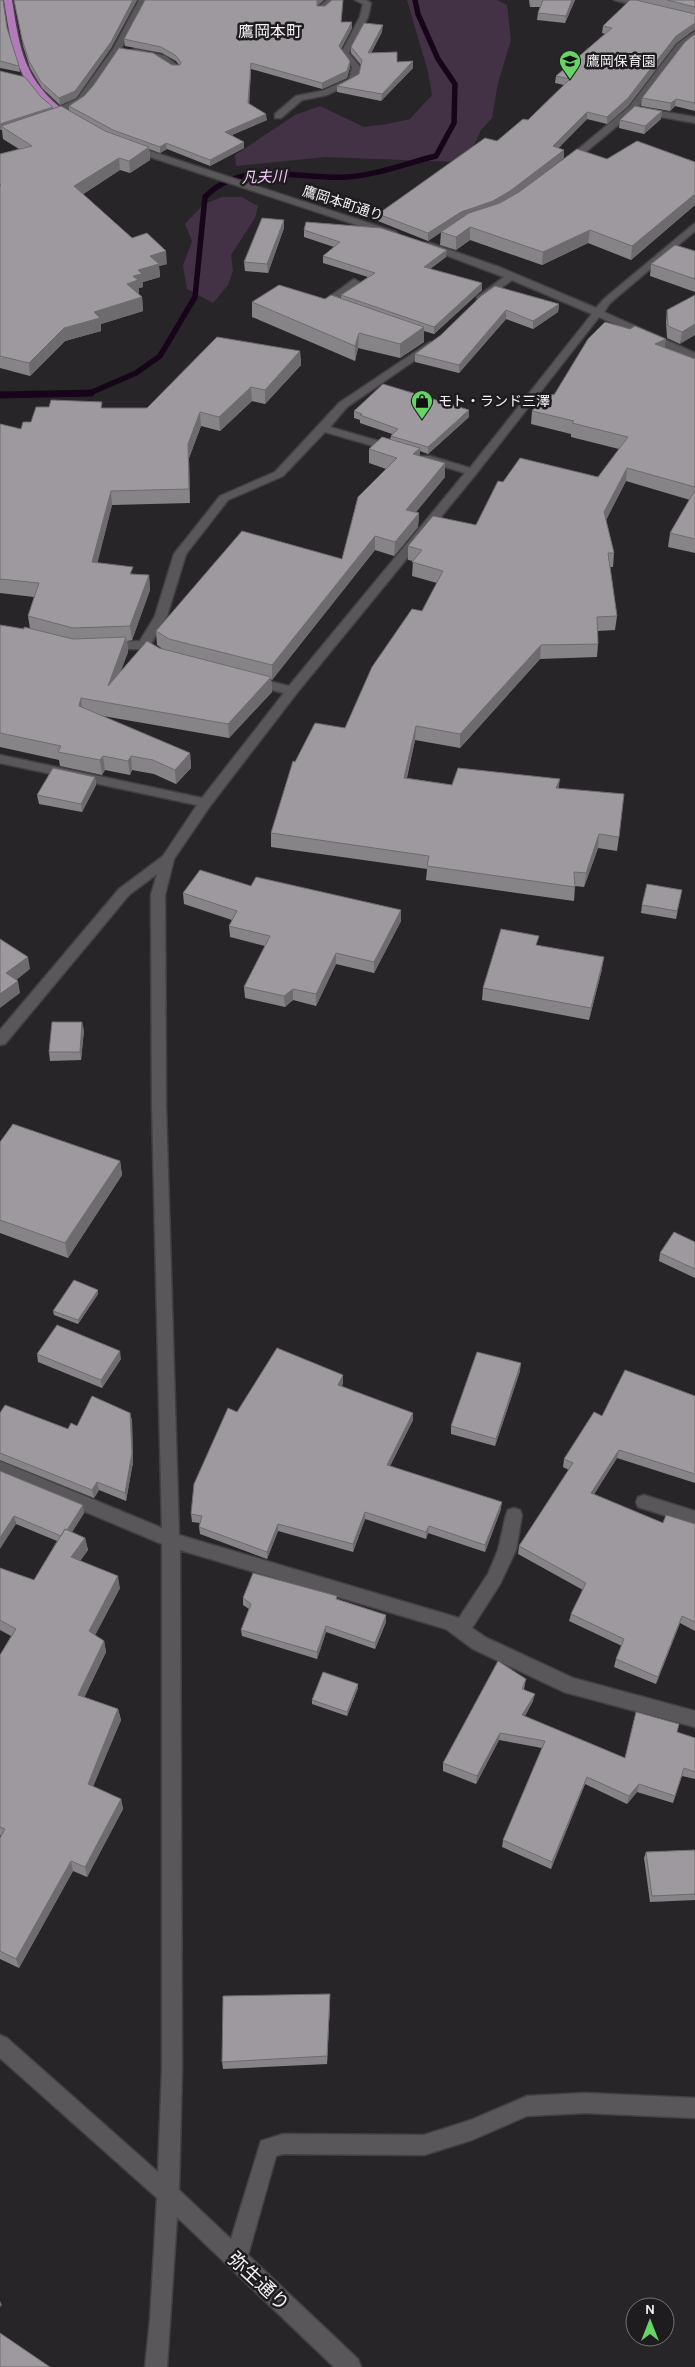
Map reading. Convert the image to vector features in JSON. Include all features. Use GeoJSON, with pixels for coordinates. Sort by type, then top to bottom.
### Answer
{"type":"FeatureCollection","features":[{"type":"Feature","properties":{"kind":"main road"},"geometry":{"type":"LineString","coordinates":[[8,0],[22,77],[62,116]]}},
{"type":"Feature","properties":{"kind":"street"},"geometry":{"type":"LineString","coordinates":[[62,116],[80,101],[117,49],[143,0]]}},
{"type":"Feature","properties":{"kind":"street"},"geometry":{"type":"LineString","coordinates":[[321,9],[332,0]]}},
{"type":"Feature","properties":{"kind":"street"},"geometry":{"type":"LineString","coordinates":[[278,116],[299,98],[324,93],[353,80],[356,67],[345,54],[364,17],[367,3],[359,0]]}},
{"type":"Feature","properties":{"kind":"street"},"geometry":{"type":"LineString","coordinates":[[618,0],[653,7]]}},
{"type":"Feature","properties":{"kind":"street"},"geometry":{"type":"LineString","coordinates":[[558,170],[632,109],[680,46],[695,34]]}},
{"type":"Feature","properties":{"kind":"street"},"geometry":{"type":"LineString","coordinates":[[117,49],[155,54],[169,60],[176,68]]}},
{"type":"Feature","properties":{"kind":"street"},"geometry":{"type":"LineString","coordinates":[[632,109],[695,120]]}},
{"type":"Feature","properties":{"kind":"street","name":"鷹岡本町通り"},"geometry":{"type":"LineString","coordinates":[[119,143],[401,237]]}},
{"type":"Feature","properties":{"kind":"street"},"geometry":{"type":"LineString","coordinates":[[156,2367],[161,2320],[168,2194],[172,2068],[171,1540],[159,1106],[158,895],[168,860],[205,803],[292,691],[472,472],[607,301],[695,226]]}},
{"type":"Feature","properties":{"kind":"street"},"geometry":{"type":"LineString","coordinates":[[443,236],[424,244],[511,276],[695,357]]}},
{"type":"Feature","properties":{"kind":"street"},"geometry":{"type":"LineString","coordinates":[[470,307],[511,276]]}},
{"type":"Feature","properties":{"kind":"street"},"geometry":{"type":"LineString","coordinates":[[345,309],[327,303],[354,282]]}},
{"type":"Feature","properties":{"kind":"street"},"geometry":{"type":"LineString","coordinates":[[144,644],[161,616],[180,554],[224,498],[279,474],[343,405],[436,340],[427,337]]}},
{"type":"Feature","properties":{"kind":"street"},"geometry":{"type":"LineString","coordinates":[[323,428],[472,472]]}},
{"type":"Feature","properties":{"kind":"street"},"geometry":{"type":"LineString","coordinates":[[94,647],[144,644],[165,658]]}},
{"type":"Feature","properties":{"kind":"street"},"geometry":{"type":"LineString","coordinates":[[238,677],[292,691]]}},
{"type":"Feature","properties":{"kind":"street"},"geometry":{"type":"LineString","coordinates":[[0,759],[205,803]]}},
{"type":"Feature","properties":{"kind":"street"},"geometry":{"type":"LineString","coordinates":[[0,1040],[124,892],[168,860]]}},
{"type":"Feature","properties":{"kind":"street"},"geometry":{"type":"LineString","coordinates":[[0,1468],[171,1540],[451,1623],[479,1643],[570,1686],[695,1719]]}},
{"type":"Feature","properties":{"kind":"street"},"geometry":{"type":"LineString","coordinates":[[644,1502],[695,1518]]}},
{"type":"Feature","properties":{"kind":"street"},"geometry":{"type":"LineString","coordinates":[[462,1630],[494,1579],[507,1550],[514,1514]]}},
{"type":"Feature","properties":{"kind":"street","name":"弥生通り"},"geometry":{"type":"LineString","coordinates":[[2,2050],[168,2194],[350,2367]]}},
{"type":"Feature","properties":{"kind":"street"},"geometry":{"type":"LineString","coordinates":[[236,2259],[268,2148],[283,2144],[424,2145],[472,2130],[527,2106],[585,2103],[695,2108]]}},
{"type":"Feature","properties":{"kind":"shaded area"},"geometry":{"type":"Polygon","coordinates":[[[407,0],[497,0],[507,5],[511,40],[498,83],[492,118],[481,130],[468,158],[456,162],[325,157],[236,166],[235,155],[295,115],[320,106],[364,127],[410,119],[432,95],[428,72],[407,0]]]}},
{"type":"Feature","properties":{"kind":"shaded area"},"geometry":{"type":"Polygon","coordinates":[[[222,197],[242,197],[258,206],[255,218],[231,255],[233,271],[228,285],[213,303],[187,289],[183,266],[192,241],[185,224],[204,204],[222,197]]]}},
{"type":"Feature","properties":{"kind":"building"},"geometry":{"type":"Polygon","coordinates":[[[0,0],[3,0],[7,28],[19,66],[0,61],[0,0]]]}},
{"type":"Feature","properties":{"kind":"building"},"geometry":{"type":"Polygon","coordinates":[[[14,0],[133,0],[111,42],[75,91],[59,98],[41,82],[29,61],[22,39],[14,0]]]}},
{"type":"Feature","properties":{"kind":"building"},"geometry":{"type":"Polygon","coordinates":[[[145,0],[317,0],[317,6],[325,6],[332,0],[343,0],[341,22],[352,22],[339,46],[350,61],[347,71],[322,83],[251,63],[248,103],[266,114],[225,132],[244,142],[210,160],[166,143],[160,147],[113,130],[69,106],[84,96],[93,86],[119,48],[153,53],[172,65],[180,65],[181,62],[175,55],[161,47],[124,39],[145,0]]]}},
{"type":"Feature","properties":{"kind":"building"},"geometry":{"type":"Polygon","coordinates":[[[543,0],[572,0],[566,16],[538,13],[543,0]]]}},
{"type":"Feature","properties":{"kind":"building"},"geometry":{"type":"Polygon","coordinates":[[[630,0],[695,14],[695,23],[676,36],[628,98],[607,117],[587,112],[553,146],[564,150],[510,191],[493,201],[461,212],[428,233],[378,214],[485,138],[497,141],[523,119],[528,120],[570,79],[556,76],[612,28],[603,26],[630,0]]]}},
{"type":"Feature","properties":{"kind":"building"},"geometry":{"type":"Polygon","coordinates":[[[667,0],[695,0],[695,7],[667,0]]]}},
{"type":"Feature","properties":{"kind":"building"},"geometry":{"type":"Polygon","coordinates":[[[364,23],[383,25],[368,53],[397,52],[397,62],[413,61],[382,94],[337,86],[359,74],[362,60],[351,47],[364,23]]]}},
{"type":"Feature","properties":{"kind":"building"},"geometry":{"type":"Polygon","coordinates":[[[695,34],[695,103],[676,99],[671,103],[642,98],[685,42],[695,34]]]}},
{"type":"Feature","properties":{"kind":"building"},"geometry":{"type":"Polygon","coordinates":[[[0,71],[25,77],[41,97],[53,107],[0,124],[0,71]]]}},
{"type":"Feature","properties":{"kind":"building"},"geometry":{"type":"Polygon","coordinates":[[[61,106],[105,131],[149,147],[129,161],[119,158],[74,186],[132,238],[147,233],[166,251],[150,256],[159,264],[138,270],[142,274],[133,276],[138,280],[127,284],[142,297],[94,312],[100,318],[64,328],[29,363],[0,356],[0,154],[32,146],[1,126],[61,106]]]}},
{"type":"Feature","properties":{"kind":"building"},"geometry":{"type":"Polygon","coordinates":[[[635,106],[662,111],[645,126],[620,120],[635,106]]]}},
{"type":"Feature","properties":{"kind":"building"},"geometry":{"type":"Polygon","coordinates":[[[637,141],[695,162],[695,194],[632,246],[590,230],[543,252],[470,227],[456,237],[441,232],[469,213],[500,203],[519,192],[577,149],[607,159],[637,141]]]}},
{"type":"Feature","properties":{"kind":"building"},"geometry":{"type":"Polygon","coordinates":[[[262,218],[284,220],[267,264],[244,262],[262,218]]]}},
{"type":"Feature","properties":{"kind":"building"},"geometry":{"type":"Polygon","coordinates":[[[306,222],[381,228],[447,250],[424,267],[482,283],[434,327],[341,295],[375,273],[323,256],[340,242],[304,230],[306,222]]]}},
{"type":"Feature","properties":{"kind":"building"},"geometry":{"type":"Polygon","coordinates":[[[675,245],[695,251],[695,279],[651,264],[675,245]]]}},
{"type":"Feature","properties":{"kind":"building"},"geometry":{"type":"Polygon","coordinates":[[[279,285],[325,299],[331,295],[424,327],[400,344],[359,333],[355,346],[252,302],[279,285]]]}},
{"type":"Feature","properties":{"kind":"building"},"geometry":{"type":"Polygon","coordinates":[[[495,286],[559,304],[533,321],[506,310],[459,365],[415,354],[441,335],[481,296],[495,286]]]}},
{"type":"Feature","properties":{"kind":"building"},"geometry":{"type":"Polygon","coordinates":[[[695,295],[695,324],[682,332],[668,326],[667,310],[695,295]]]}},
{"type":"Feature","properties":{"kind":"building"},"geometry":{"type":"Polygon","coordinates":[[[605,322],[630,329],[635,326],[666,339],[655,344],[695,359],[695,487],[627,468],[604,512],[614,553],[608,553],[617,616],[597,617],[598,644],[541,645],[460,734],[416,726],[404,778],[452,785],[458,768],[560,779],[556,788],[624,794],[619,837],[599,834],[586,873],[574,872],[575,887],[427,866],[429,856],[271,833],[293,761],[295,762],[315,723],[345,728],[372,667],[412,609],[422,611],[443,571],[412,562],[422,550],[408,546],[433,516],[476,525],[498,481],[503,482],[520,458],[598,477],[628,437],[532,411],[546,393],[554,395],[588,339],[605,322]]]}},
{"type":"Feature","properties":{"kind":"building"},"geometry":{"type":"Polygon","coordinates":[[[217,337],[300,351],[265,390],[251,387],[219,417],[200,412],[188,444],[189,489],[111,491],[92,562],[133,567],[130,574],[149,575],[130,626],[73,628],[28,616],[39,583],[0,579],[0,424],[21,429],[23,422],[31,422],[36,407],[49,407],[51,400],[102,402],[101,408],[147,408],[217,337]]]}},
{"type":"Feature","properties":{"kind":"building"},"geometry":{"type":"Polygon","coordinates":[[[383,384],[469,410],[428,447],[391,436],[398,429],[354,411],[383,384]]]}},
{"type":"Feature","properties":{"kind":"building"},"geometry":{"type":"Polygon","coordinates":[[[382,437],[420,448],[413,454],[445,463],[406,510],[419,513],[395,542],[375,536],[272,665],[169,639],[156,631],[242,531],[342,559],[358,497],[397,458],[369,449],[382,437]]]}},
{"type":"Feature","properties":{"kind":"building"},"geometry":{"type":"Polygon","coordinates":[[[695,490],[695,539],[670,533],[695,490]]]}},
{"type":"Feature","properties":{"kind":"building"},"geometry":{"type":"Polygon","coordinates":[[[0,625],[24,629],[24,627],[73,639],[126,637],[108,686],[147,641],[159,648],[271,677],[228,724],[81,698],[79,706],[190,753],[175,770],[153,760],[131,756],[128,761],[103,756],[100,760],[58,752],[61,746],[0,733],[0,625]]]}},
{"type":"Feature","properties":{"kind":"building"},"geometry":{"type":"Polygon","coordinates":[[[53,768],[95,777],[81,804],[37,795],[53,768]]]}},
{"type":"Feature","properties":{"kind":"building"},"geometry":{"type":"Polygon","coordinates":[[[200,870],[251,886],[256,877],[401,910],[374,962],[336,953],[316,994],[293,989],[284,996],[244,987],[270,936],[229,926],[237,911],[183,893],[200,870]]]}},
{"type":"Feature","properties":{"kind":"building"},"geometry":{"type":"Polygon","coordinates":[[[647,884],[682,890],[677,911],[642,905],[647,884]]]}},
{"type":"Feature","properties":{"kind":"building"},"geometry":{"type":"Polygon","coordinates":[[[501,929],[539,936],[536,945],[604,957],[591,1008],[483,988],[501,929]]]}},
{"type":"Feature","properties":{"kind":"building"},"geometry":{"type":"Polygon","coordinates":[[[0,939],[28,957],[6,973],[18,981],[0,994],[0,939]]]}},
{"type":"Feature","properties":{"kind":"building"},"geometry":{"type":"Polygon","coordinates":[[[52,1022],[82,1022],[80,1052],[49,1052],[52,1022]]]}},
{"type":"Feature","properties":{"kind":"building"},"geometry":{"type":"Polygon","coordinates":[[[13,1124],[120,1161],[65,1243],[0,1220],[0,1142],[13,1124]]]}},
{"type":"Feature","properties":{"kind":"building"},"geometry":{"type":"Polygon","coordinates":[[[674,1232],[695,1242],[695,1269],[660,1253],[674,1232]]]}},
{"type":"Feature","properties":{"kind":"building"},"geometry":{"type":"Polygon","coordinates":[[[74,1280],[98,1290],[78,1320],[53,1311],[74,1280]]]}},
{"type":"Feature","properties":{"kind":"building"},"geometry":{"type":"Polygon","coordinates":[[[57,1325],[120,1351],[101,1380],[37,1354],[57,1325]]]}},
{"type":"Feature","properties":{"kind":"building"},"geometry":{"type":"Polygon","coordinates":[[[277,1348],[343,1375],[338,1385],[413,1413],[387,1465],[502,1502],[485,1545],[429,1526],[426,1532],[365,1512],[353,1544],[278,1524],[267,1552],[199,1527],[202,1516],[191,1514],[194,1484],[228,1408],[237,1412],[277,1348]]]}},
{"type":"Feature","properties":{"kind":"building"},"geometry":{"type":"Polygon","coordinates":[[[477,1352],[521,1363],[496,1439],[451,1426],[477,1352]]]}},
{"type":"Feature","properties":{"kind":"building"},"geometry":{"type":"Polygon","coordinates":[[[625,1370],[695,1396],[695,1474],[619,1450],[591,1493],[663,1523],[666,1515],[695,1524],[695,1622],[682,1616],[658,1677],[616,1659],[624,1639],[571,1614],[586,1583],[519,1546],[573,1463],[564,1459],[594,1412],[602,1416],[625,1370]]]}},
{"type":"Feature","properties":{"kind":"building"},"geometry":{"type":"Polygon","coordinates":[[[92,1396],[130,1413],[132,1453],[125,1493],[97,1482],[92,1490],[0,1453],[0,1413],[5,1405],[68,1429],[71,1423],[77,1426],[92,1396]]]}},
{"type":"Feature","properties":{"kind":"building"},"geometry":{"type":"Polygon","coordinates":[[[0,1471],[83,1505],[61,1536],[14,1516],[0,1538],[0,1471]]]}},
{"type":"Feature","properties":{"kind":"building"},"geometry":{"type":"Polygon","coordinates":[[[65,1529],[85,1538],[71,1557],[118,1576],[89,1631],[104,1641],[78,1695],[118,1709],[88,1784],[121,1799],[85,1867],[71,1861],[16,1959],[0,1951],[0,1838],[5,1829],[0,1827],[0,1655],[16,1629],[0,1620],[0,1568],[34,1580],[65,1529]]]}},
{"type":"Feature","properties":{"kind":"building"},"geometry":{"type":"Polygon","coordinates":[[[253,1573],[337,1596],[336,1599],[386,1615],[375,1643],[326,1626],[317,1652],[241,1630],[251,1604],[243,1598],[253,1573]]]}},
{"type":"Feature","properties":{"kind":"building"},"geometry":{"type":"Polygon","coordinates":[[[498,1661],[526,1679],[522,1689],[535,1694],[522,1715],[625,1758],[636,1712],[679,1724],[677,1732],[695,1738],[695,1772],[684,1768],[675,1796],[639,1784],[629,1796],[587,1777],[552,1862],[503,1840],[545,1741],[500,1733],[477,1776],[443,1763],[498,1661]]]}},
{"type":"Feature","properties":{"kind":"building"},"geometry":{"type":"Polygon","coordinates":[[[323,1672],[358,1684],[347,1712],[312,1700],[323,1672]]]}},
{"type":"Feature","properties":{"kind":"building"},"geometry":{"type":"Polygon","coordinates":[[[695,1850],[695,1894],[652,1896],[646,1852],[695,1850]]]}},
{"type":"Feature","properties":{"kind":"building"},"geometry":{"type":"Polygon","coordinates":[[[330,1994],[327,2056],[222,2062],[223,1996],[330,1994]]]}},
{"type":"Feature","properties":{"kind":"building"},"geometry":{"type":"Polygon","coordinates":[[[0,2333],[50,2367],[0,2367],[0,2333]]]}},
{"type":"Feature","properties":{"kind":"waterway","name":"凡夫川"},"geometry":{"type":"LineString","coordinates":[[89,393],[136,373],[160,356],[195,297],[205,197],[220,185],[236,178],[254,174],[329,177],[358,176],[436,156],[454,123],[455,84],[438,59],[418,14],[415,0]]}},
{"type":"Feature","properties":{"kind":"waterway","name":"凡夫川"},"geometry":{"type":"LineString","coordinates":[[0,395],[89,393]]}},
{"type":"Feature","properties":{"kind":"waterway","name":"凡夫川"},"geometry":{"type":"LineString","coordinates":[[66,394],[89,393]]}},
{"type":"Feature","properties":{"kind":"place","name":"鷹岡保育園"},"geometry":{"type":"Point","coordinates":[570,80]}},
{"type":"Feature","properties":{"kind":"place","name":"モト・ランド三澤"},"geometry":{"type":"Point","coordinates":[422,420]}},
{"type":"Feature","properties":{"kind":"district","name":"鷹岡本町"},"geometry":{"type":"Point","coordinates":[270,31]}}]}
